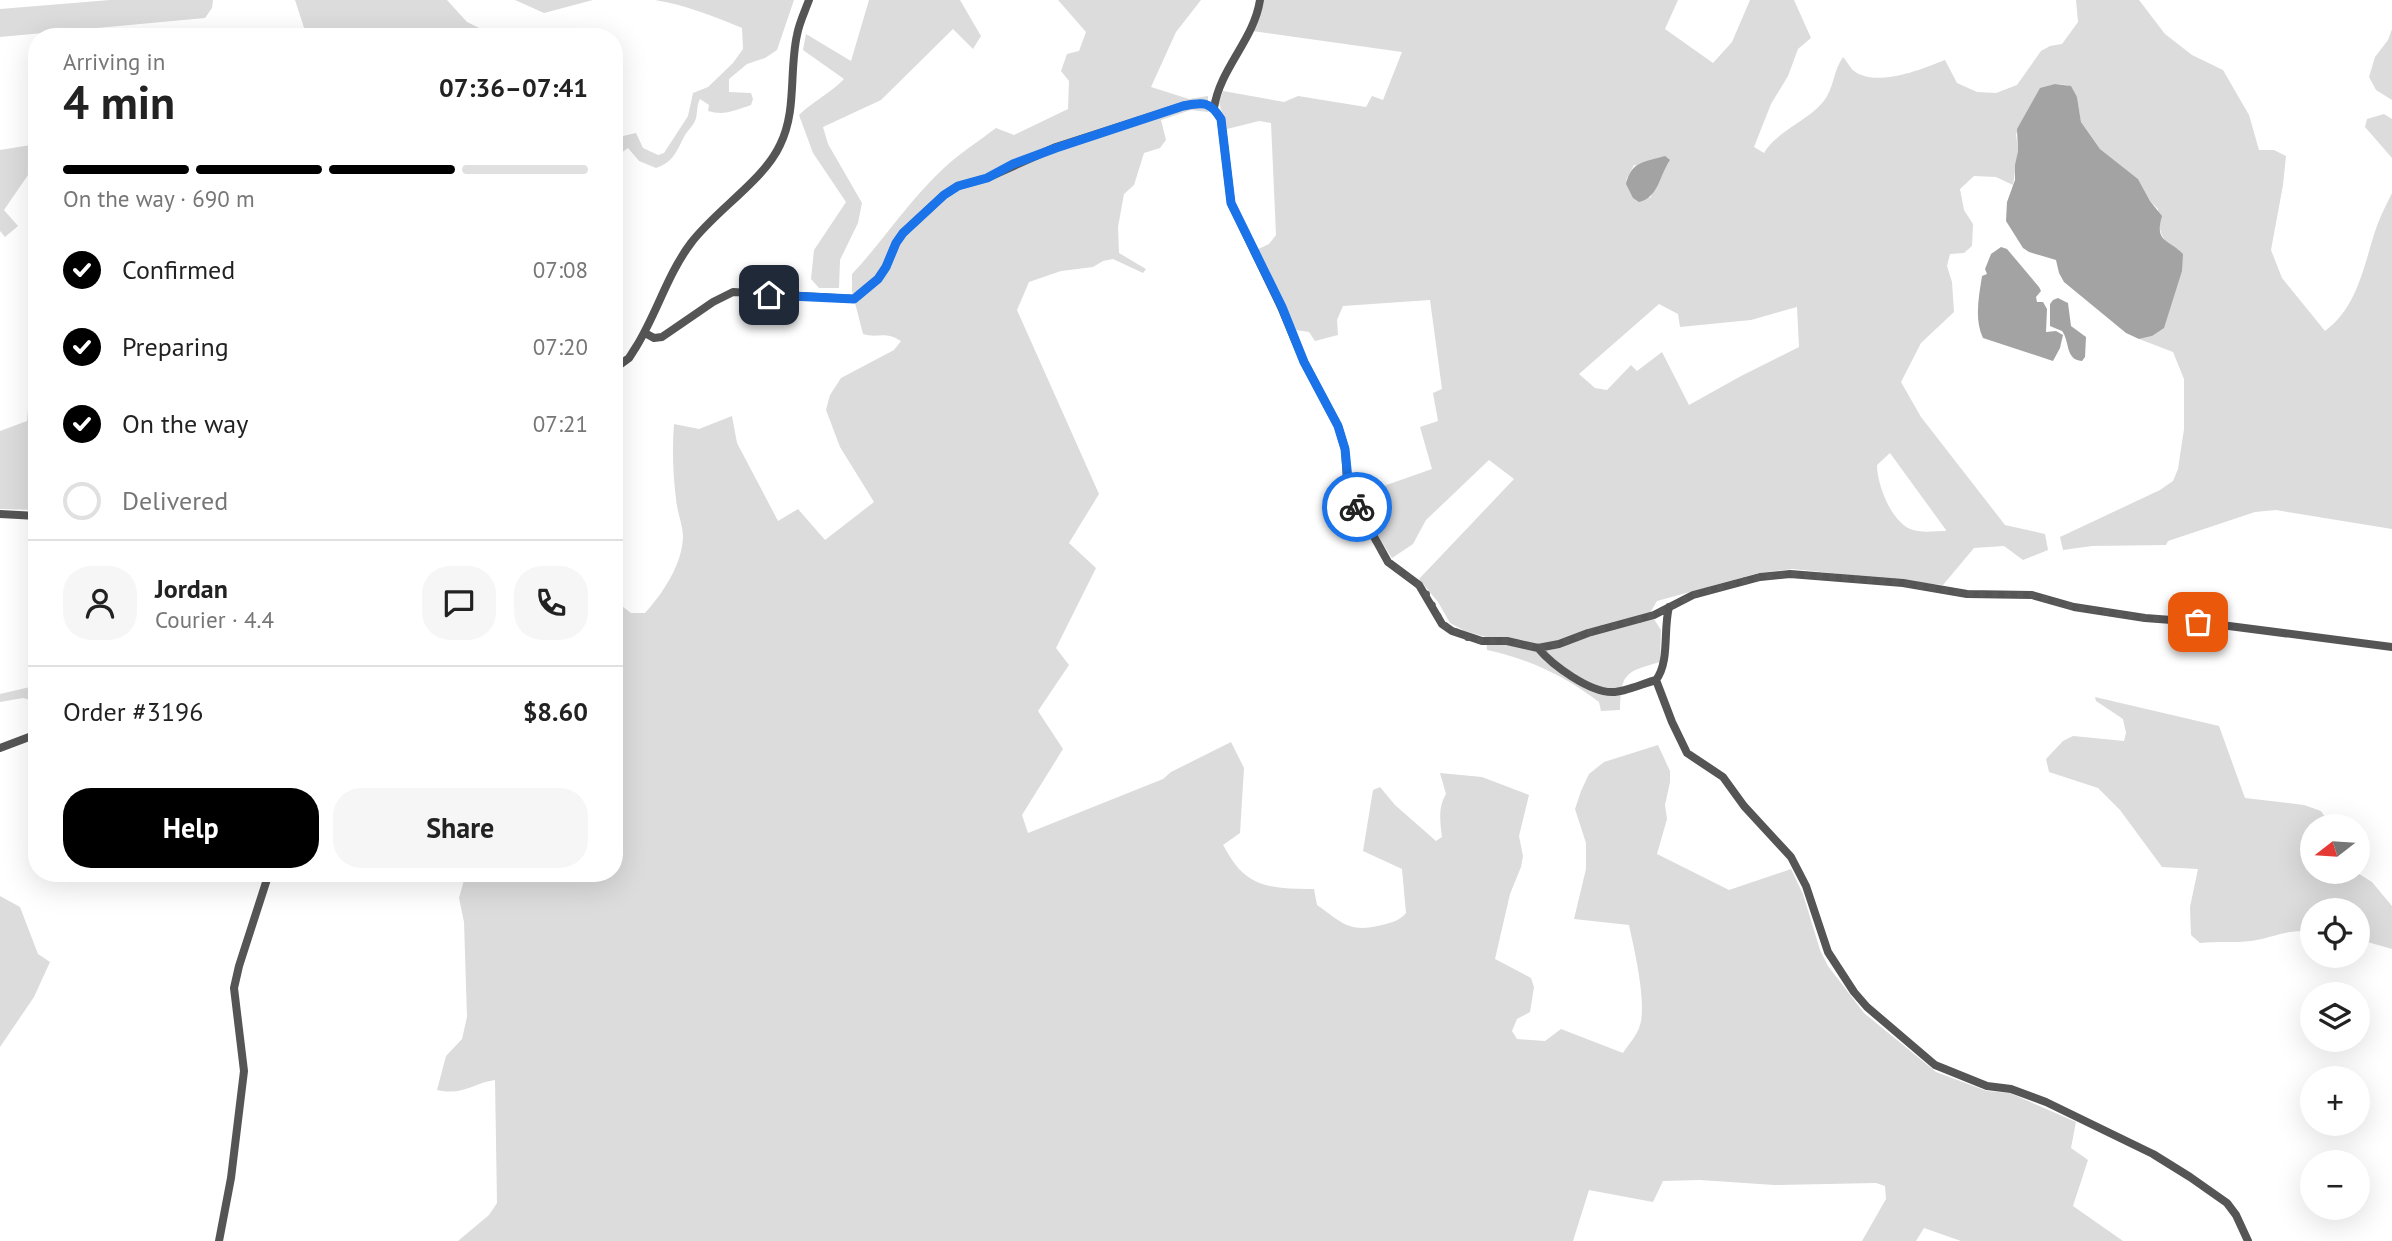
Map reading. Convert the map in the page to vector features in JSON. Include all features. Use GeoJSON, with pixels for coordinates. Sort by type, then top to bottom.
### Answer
{"type":"FeatureCollection","features":[{"type":"Feature","properties":{"kind":"street"},"geometry":{"type":"LineString","coordinates":[[623,362],[629,358],[645,333],[666,286],[690,245],[722,208],[762,170],[780,147],[788,122],[797,34],[809,0]]}},
{"type":"Feature","properties":{"kind":"street"},"geometry":{"type":"LineString","coordinates":[[1214,108],[1216,92],[1250,31],[1260,0]]}},
{"type":"Feature","properties":{"kind":"street"},"geometry":{"type":"LineString","coordinates":[[645,333],[654,338],[662,337],[713,302],[733,292],[854,299],[878,279],[903,233],[944,195],[958,186],[987,178],[1013,164],[1056,148],[1183,106],[1205,104],[1214,108],[1221,119],[1231,203],[1282,307],[1304,362],[1338,426],[1345,449],[1349,490],[1388,562],[1419,585],[1442,624],[1452,631],[1482,641],[1507,641],[1538,648],[1654,615],[1693,595],[1760,577],[1814,574],[1903,583],[1967,594],[2032,595],[2074,607],[2145,618],[2198,622],[2392,648]]}},
{"type":"Feature","properties":{"kind":"street"},"geometry":{"type":"LineString","coordinates":[[0,514],[28,516]]}},
{"type":"Feature","properties":{"kind":"street"},"geometry":{"type":"LineString","coordinates":[[1669,607],[1664,657],[1656,680],[1672,722],[1687,752],[1724,776],[1744,806],[1791,857],[1807,886],[1828,952],[1867,1007],[1935,1065],[1987,1086],[2011,1089],[2046,1102],[2152,1154],[2190,1177],[2227,1203],[2248,1241]]}},
{"type":"Feature","properties":{"kind":"street"},"geometry":{"type":"LineString","coordinates":[[1654,615],[1665,631]]}},
{"type":"Feature","properties":{"kind":"street"},"geometry":{"type":"LineString","coordinates":[[1538,648],[1557,667],[1597,689],[1618,692],[1656,680]]}},
{"type":"Feature","properties":{"kind":"street"},"geometry":{"type":"LineString","coordinates":[[0,748],[28,737]]}},
{"type":"Feature","properties":{"kind":"street"},"geometry":{"type":"LineString","coordinates":[[219,1241],[232,1178],[244,1071],[234,988],[267,882]]}},
{"type":"Feature","properties":{"kind":"shaded area"},"geometry":{"type":"Polygon","coordinates":[[[110,0],[213,0],[212,8],[205,18],[97,28],[28,28],[28,34],[0,37],[0,9],[110,0]]]}},
{"type":"Feature","properties":{"kind":"shaded area"},"geometry":{"type":"Polygon","coordinates":[[[295,0],[447,0],[467,22],[479,28],[304,28],[295,0]]]}},
{"type":"Feature","properties":{"kind":"shaded area"},"geometry":{"type":"Polygon","coordinates":[[[515,0],[593,0],[544,13],[515,0]]]}},
{"type":"Feature","properties":{"kind":"shaded area"},"geometry":{"type":"Polygon","coordinates":[[[655,0],[794,0],[777,50],[765,58],[747,64],[729,79],[729,92],[751,93],[751,105],[719,113],[708,111],[709,105],[700,99],[695,121],[674,155],[656,168],[639,161],[628,148],[623,152],[623,136],[636,133],[643,148],[658,155],[664,153],[688,116],[693,93],[708,87],[733,63],[743,49],[742,28],[655,0]]]}},
{"type":"Feature","properties":{"kind":"shaded area"},"geometry":{"type":"Polygon","coordinates":[[[869,0],[960,0],[981,36],[973,49],[953,29],[881,100],[823,127],[828,144],[862,203],[858,223],[840,260],[839,288],[819,288],[811,279],[814,250],[846,202],[813,153],[799,115],[844,79],[803,50],[806,34],[851,61],[869,0]]]}},
{"type":"Feature","properties":{"kind":"shaded area"},"geometry":{"type":"Polygon","coordinates":[[[1058,0],[1201,0],[1176,32],[1151,87],[1189,99],[1208,96],[1208,112],[1191,110],[1161,120],[1166,140],[1160,148],[1144,153],[1134,185],[1124,194],[1118,227],[1119,253],[1146,269],[1143,273],[1113,259],[1093,267],[1061,271],[1029,282],[1017,310],[1099,494],[1069,543],[1096,568],[1056,648],[1069,665],[1038,711],[1063,749],[1022,815],[1028,833],[1163,779],[1171,772],[1231,742],[1244,768],[1240,833],[1223,845],[1233,862],[1251,879],[1261,883],[1281,888],[1314,889],[1317,905],[1334,917],[1354,927],[1371,927],[1396,921],[1406,913],[1402,869],[1363,851],[1373,790],[1380,787],[1395,805],[1436,841],[1442,837],[1441,809],[1446,794],[1440,773],[1482,777],[1529,795],[1519,836],[1523,856],[1521,867],[1510,894],[1495,959],[1531,978],[1534,987],[1530,1012],[1517,1019],[1512,1031],[1517,1039],[1545,1041],[1561,1029],[1623,1053],[1637,1032],[1642,1015],[1637,961],[1629,925],[1574,919],[1586,869],[1586,843],[1575,809],[1589,774],[1604,762],[1658,745],[1670,771],[1670,782],[1665,805],[1667,819],[1657,854],[1729,890],[1791,869],[1803,894],[1820,950],[1828,966],[1864,1013],[1936,1072],[1987,1091],[2010,1093],[2076,1122],[2071,1148],[2088,1160],[2073,1206],[2123,1241],[1961,1241],[1924,1228],[1916,1241],[1862,1241],[1886,1199],[1885,1186],[1876,1183],[1774,1185],[1700,1180],[1663,1181],[1653,1202],[1589,1190],[1573,1241],[458,1241],[489,1215],[497,1203],[495,1080],[461,1090],[437,1090],[446,1056],[462,1039],[467,1017],[464,922],[459,898],[463,882],[623,882],[623,607],[631,613],[645,613],[665,588],[679,558],[683,537],[674,480],[674,424],[699,429],[732,416],[737,443],[778,521],[798,509],[825,540],[874,502],[840,447],[826,410],[830,395],[841,378],[894,350],[901,341],[885,335],[863,334],[852,291],[852,274],[920,193],[963,152],[996,128],[1014,135],[1068,109],[1069,81],[1061,71],[1067,54],[1079,51],[1086,32],[1058,0]]]}},
{"type":"Feature","properties":{"kind":"shaded area"},"geometry":{"type":"Polygon","coordinates":[[[1261,0],[1678,0],[1665,29],[1713,63],[1732,42],[1750,0],[1794,0],[1811,38],[1798,49],[1788,76],[1771,104],[1754,147],[1764,153],[1776,139],[1823,102],[1843,57],[1854,71],[1875,78],[1899,75],[1945,60],[1957,83],[1977,92],[1996,93],[2017,85],[2041,51],[2062,44],[2078,22],[2076,0],[2139,0],[2165,34],[2192,55],[2223,70],[2249,115],[2259,150],[2274,150],[2286,156],[2271,250],[2282,278],[2325,331],[2337,320],[2353,295],[2378,223],[2392,193],[2392,529],[2276,510],[2255,512],[2168,541],[2166,545],[2092,546],[2063,550],[2060,537],[2160,490],[2173,481],[2178,469],[2184,429],[2184,379],[2173,352],[2139,339],[2152,336],[2179,250],[2164,238],[2158,209],[2150,201],[2138,179],[2100,149],[2081,122],[2077,97],[2067,85],[2055,84],[2016,134],[2018,151],[2013,185],[1996,177],[1974,176],[1960,189],[1964,210],[1973,224],[1972,246],[1964,253],[1950,254],[1947,266],[1952,282],[1954,312],[1921,343],[1901,382],[1921,417],[2005,525],[2045,534],[2048,550],[2023,560],[2004,546],[1974,548],[1943,585],[1793,569],[1759,573],[1657,601],[1650,613],[1661,630],[1660,662],[1627,676],[1622,688],[1620,710],[1601,711],[1599,702],[1560,676],[1517,658],[1487,650],[1486,637],[1450,623],[1438,602],[1419,579],[1514,479],[1489,460],[1426,520],[1413,544],[1392,558],[1358,495],[1432,469],[1420,427],[1438,421],[1433,393],[1442,389],[1430,300],[1343,306],[1337,320],[1338,335],[1315,341],[1309,332],[1295,330],[1256,250],[1269,244],[1276,235],[1271,123],[1259,121],[1227,129],[1219,103],[1223,91],[1284,102],[1298,96],[1366,107],[1372,96],[1383,100],[1402,52],[1252,31],[1261,0]],[[1634,165],[1626,180],[1650,198],[1664,169],[1634,165]],[[1659,304],[1579,374],[1595,388],[1607,390],[1631,365],[1637,371],[1662,352],[1689,405],[1799,347],[1797,307],[1751,320],[1680,327],[1678,314],[1659,304]],[[1890,453],[1877,465],[1887,503],[1905,526],[1925,532],[1946,531],[1890,453]]]}},
{"type":"Feature","properties":{"kind":"shaded area"},"geometry":{"type":"Polygon","coordinates":[[[2392,29],[2392,100],[2376,90],[2369,77],[2375,57],[2388,40],[2392,29]]]}},
{"type":"Feature","properties":{"kind":"shaded area"},"geometry":{"type":"Polygon","coordinates":[[[2055,84],[2071,86],[2077,97],[2081,122],[2100,149],[2138,179],[2162,216],[2161,236],[2183,254],[2182,271],[2164,328],[2152,336],[2139,339],[2126,333],[2064,282],[2056,260],[2023,248],[2006,221],[2007,202],[2015,180],[2017,129],[2040,88],[2055,84]]]}},
{"type":"Feature","properties":{"kind":"shaded area"},"geometry":{"type":"Polygon","coordinates":[[[2384,114],[2392,119],[2392,158],[2365,127],[2367,119],[2384,114]]]}},
{"type":"Feature","properties":{"kind":"shaded area"},"geometry":{"type":"Polygon","coordinates":[[[28,145],[28,175],[4,210],[18,226],[5,237],[0,231],[0,150],[28,145]]]}},
{"type":"Feature","properties":{"kind":"shaded area"},"geometry":{"type":"Polygon","coordinates":[[[1665,156],[1670,160],[1655,191],[1639,202],[1633,198],[1626,184],[1628,176],[1635,167],[1645,161],[1665,156]]]}},
{"type":"Feature","properties":{"kind":"shaded area"},"geometry":{"type":"Polygon","coordinates":[[[2001,247],[2007,249],[2039,287],[2041,291],[2036,297],[2037,302],[2043,302],[2047,309],[2046,332],[2056,331],[2063,335],[2053,361],[1983,338],[1978,315],[1982,276],[1987,274],[1985,269],[1991,254],[2001,247]]]}},
{"type":"Feature","properties":{"kind":"shaded area"},"geometry":{"type":"Polygon","coordinates":[[[2058,298],[2068,303],[2071,326],[2086,337],[2085,357],[2082,361],[2070,354],[2062,331],[2050,326],[2050,304],[2058,298]]]}},
{"type":"Feature","properties":{"kind":"shaded area"},"geometry":{"type":"Polygon","coordinates":[[[28,408],[28,510],[0,509],[0,431],[27,421],[28,408]]]}},
{"type":"Feature","properties":{"kind":"shaded area"},"geometry":{"type":"Polygon","coordinates":[[[28,687],[28,699],[0,702],[0,694],[28,687]]]}},
{"type":"Feature","properties":{"kind":"shaded area"},"geometry":{"type":"Polygon","coordinates":[[[2095,697],[2219,726],[2245,798],[2304,805],[2321,811],[2323,814],[2300,814],[2300,884],[2372,882],[2392,906],[2392,949],[2370,943],[2370,898],[2300,898],[2300,931],[2251,941],[2200,943],[2191,935],[2190,907],[2198,869],[2162,867],[2120,810],[2098,788],[2049,772],[2046,759],[2063,741],[2073,736],[2124,741],[2126,733],[2123,719],[2096,701],[2095,697]]]}},
{"type":"Feature","properties":{"kind":"shaded area"},"geometry":{"type":"Polygon","coordinates":[[[0,896],[20,907],[38,954],[50,962],[34,997],[0,1047],[0,896]]]}},
{"type":"Feature","properties":{"kind":"way so far"},"geometry":{"type":"LineString","coordinates":[[1357,507],[1388,562],[1411,578],[1426,593],[1442,624],[1466,637],[1482,641],[1507,641],[1538,648],[1559,644],[1654,615],[1693,595],[1760,577],[1790,574],[1903,583],[1967,594],[2032,595],[2074,607],[2145,618],[2198,622]]}},
{"type":"Feature","properties":{"kind":"route"},"geometry":{"type":"LineString","coordinates":[[769,295],[854,299],[878,279],[894,254],[896,243],[903,233],[944,195],[958,186],[987,178],[1013,164],[1056,148],[1183,106],[1205,104],[1214,108],[1221,119],[1231,203],[1238,220],[1282,307],[1304,362],[1338,426],[1345,449],[1347,482],[1357,507]]}}]}
